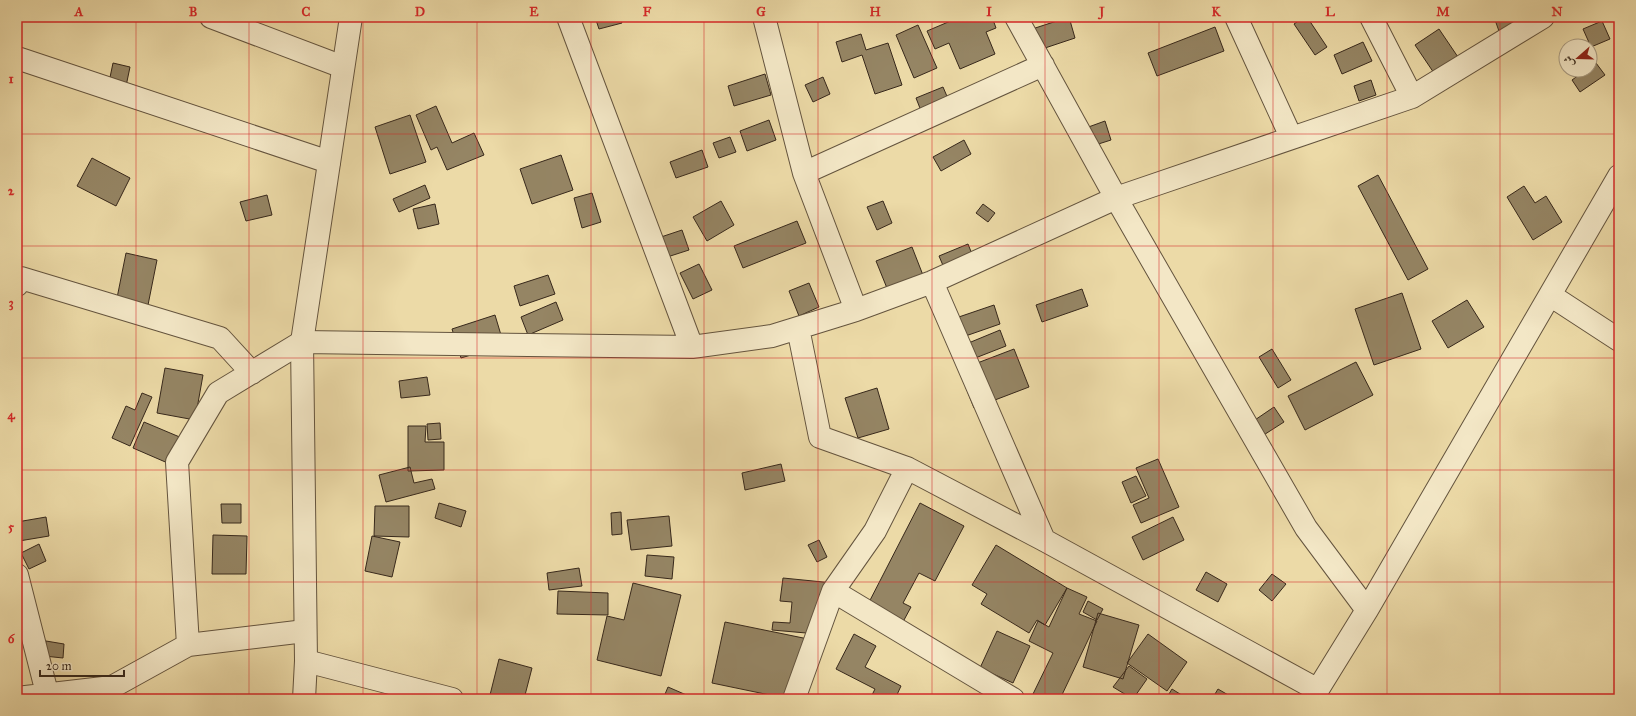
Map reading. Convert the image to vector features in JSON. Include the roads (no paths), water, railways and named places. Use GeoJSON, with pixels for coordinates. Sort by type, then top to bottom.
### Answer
{"type":"FeatureCollection","features":[{"type":"Feature","properties":{"kind":"street"},"geometry":{"type":"LineString","coordinates":[[211,17],[343,67]]}},
{"type":"Feature","properties":{"kind":"street"},"geometry":{"type":"LineString","coordinates":[[304,699],[306,661],[302,342],[351,17]]}},
{"type":"Feature","properties":{"kind":"street"},"geometry":{"type":"LineString","coordinates":[[568,17],[692,347]]}},
{"type":"Feature","properties":{"kind":"street"},"geometry":{"type":"LineString","coordinates":[[764,17],[804,173],[856,310]]}},
{"type":"Feature","properties":{"kind":"street"},"geometry":{"type":"LineString","coordinates":[[1016,17],[1116,198],[1306,528],[1367,610]]}},
{"type":"Feature","properties":{"kind":"street"},"geometry":{"type":"LineString","coordinates":[[1236,17],[1291,137]]}},
{"type":"Feature","properties":{"kind":"street"},"geometry":{"type":"LineString","coordinates":[[1371,17],[1412,97]]}},
{"type":"Feature","properties":{"kind":"street"},"geometry":{"type":"LineString","coordinates":[[188,645],[177,462],[218,393],[302,342],[692,347],[772,336],[856,310],[932,282],[1116,198],[1291,137],[1412,97],[1543,17]]}},
{"type":"Feature","properties":{"kind":"street"},"geometry":{"type":"LineString","coordinates":[[17,58],[329,162]]}},
{"type":"Feature","properties":{"kind":"street"},"geometry":{"type":"LineString","coordinates":[[804,173],[1043,65]]}},
{"type":"Feature","properties":{"kind":"street"},"geometry":{"type":"LineString","coordinates":[[798,328],[820,437],[907,468],[1044,540],[1315,695],[1367,610],[1619,176]]}},
{"type":"Feature","properties":{"kind":"street"},"geometry":{"type":"LineString","coordinates":[[17,285],[21,278],[220,338],[252,373]]}},
{"type":"Feature","properties":{"kind":"street"},"geometry":{"type":"LineString","coordinates":[[932,282],[1044,540]]}},
{"type":"Feature","properties":{"kind":"street"},"geometry":{"type":"LineString","coordinates":[[1550,295],[1619,340]]}},
{"type":"Feature","properties":{"kind":"street"},"geometry":{"type":"LineString","coordinates":[[794,699],[833,591],[874,531],[907,468]]}},
{"type":"Feature","properties":{"kind":"street"},"geometry":{"type":"LineString","coordinates":[[17,575],[47,693]]}},
{"type":"Feature","properties":{"kind":"street"},"geometry":{"type":"LineString","coordinates":[[833,591],[1014,699]]}},
{"type":"Feature","properties":{"kind":"street"},"geometry":{"type":"LineString","coordinates":[[17,698],[47,693],[112,687],[188,645],[305,631]]}},
{"type":"Feature","properties":{"kind":"street"},"geometry":{"type":"LineString","coordinates":[[306,661],[452,699]]}}]}
